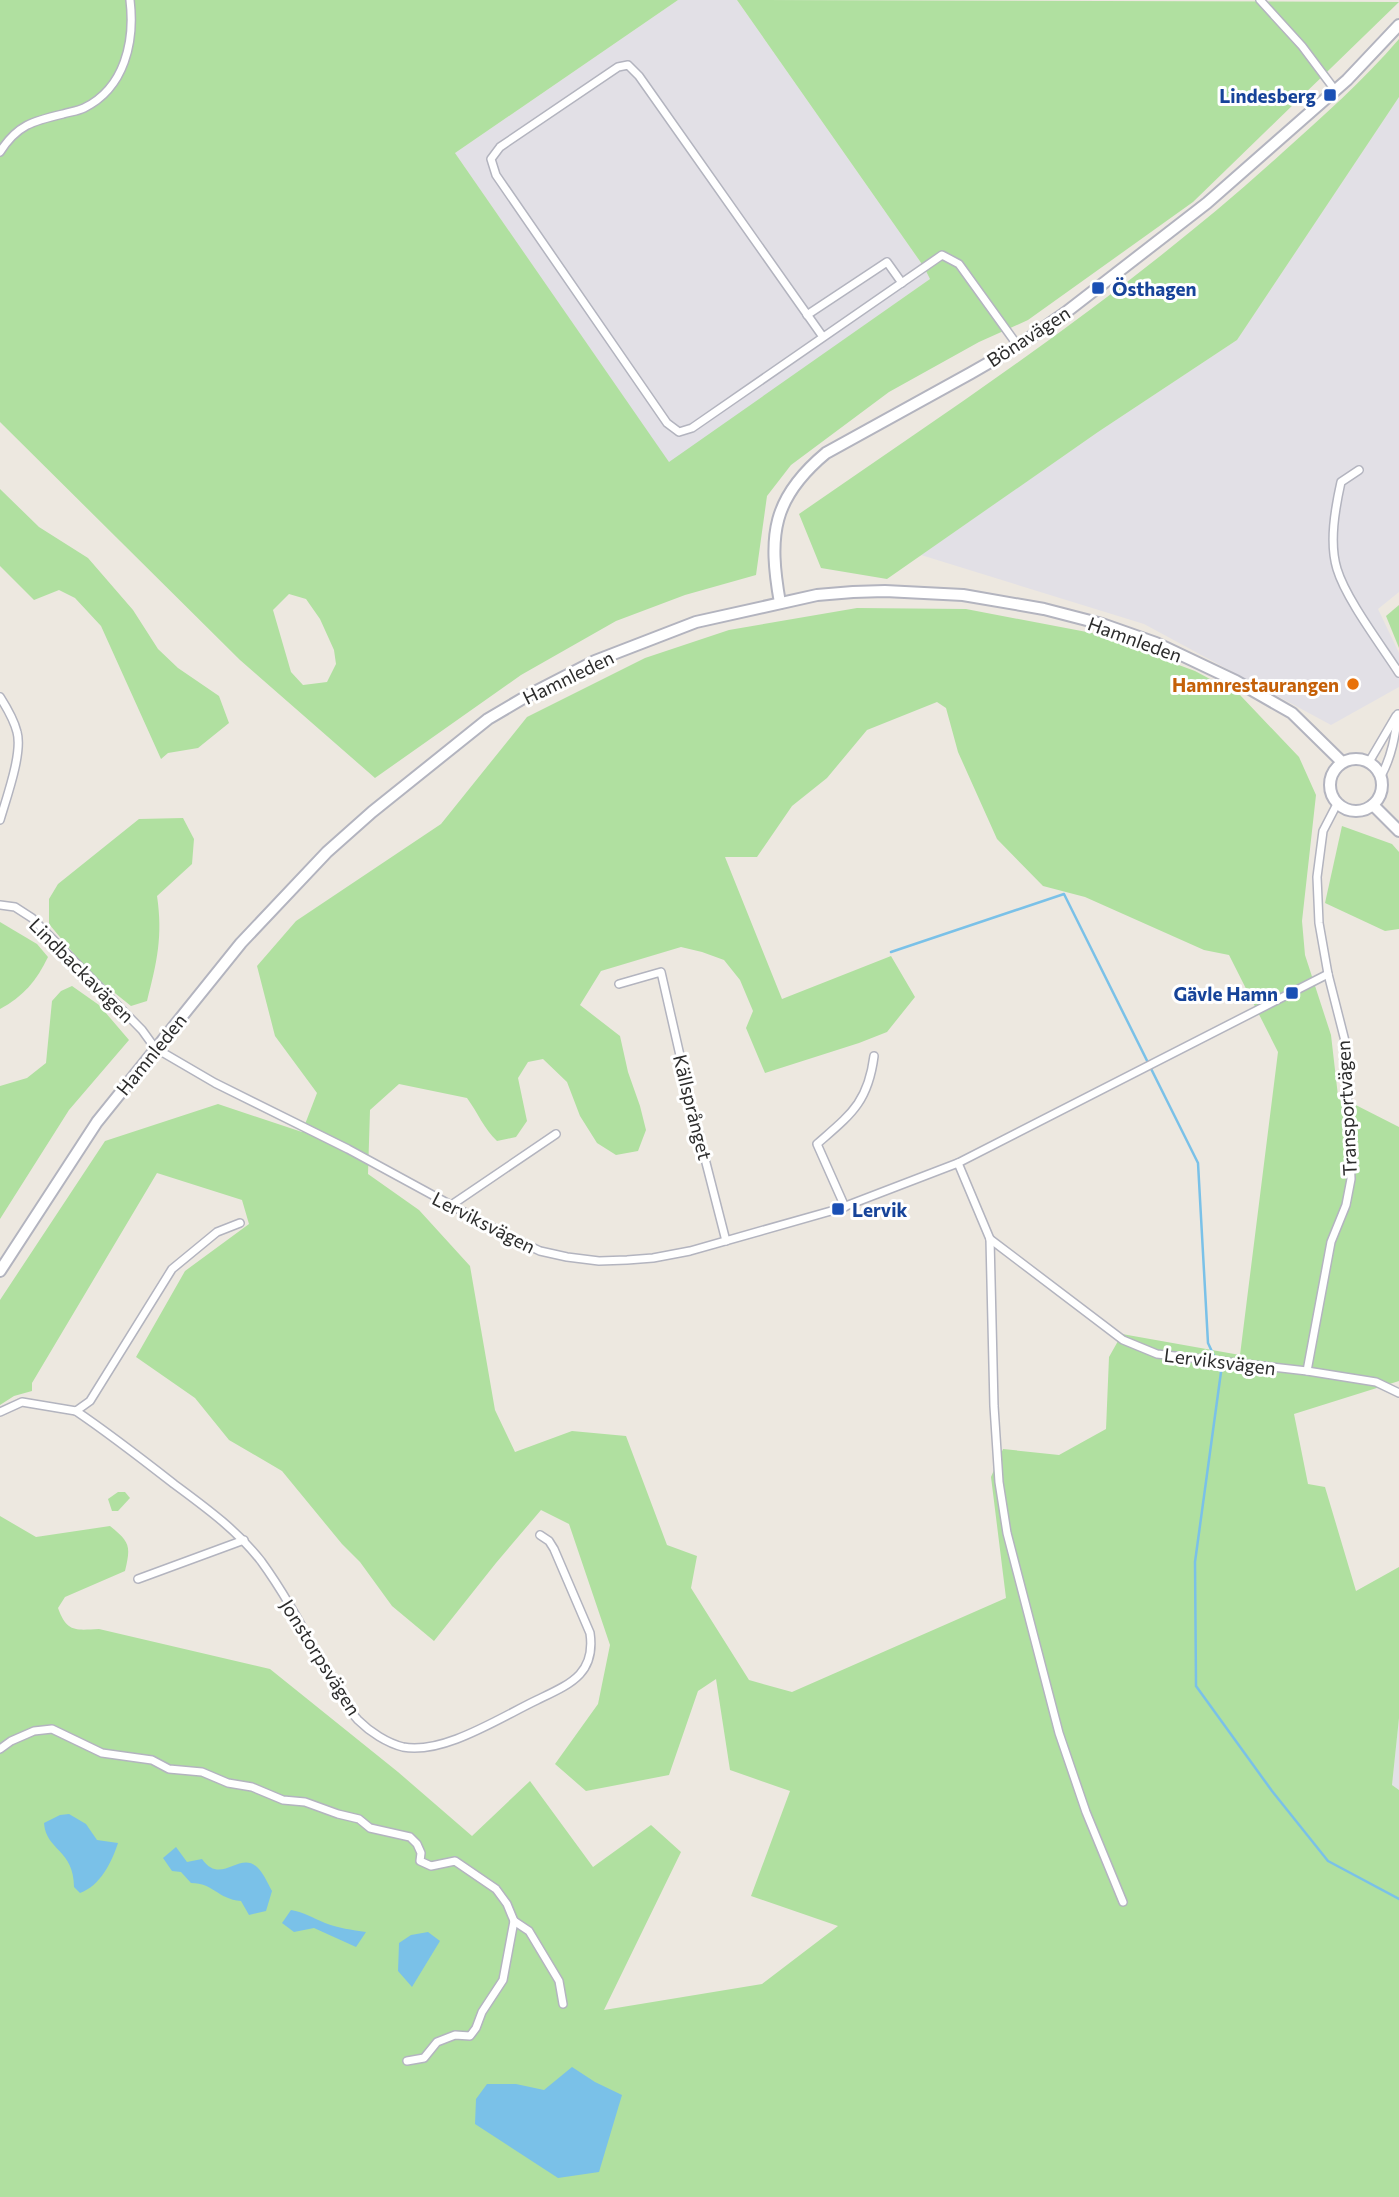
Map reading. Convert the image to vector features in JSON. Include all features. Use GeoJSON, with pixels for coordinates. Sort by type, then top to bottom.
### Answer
{"type":"FeatureCollection","features":[{"type":"Feature","properties":{"kind":"main road","name":"Bönavägen"},"geometry":{"type":"LineString","coordinates":[[780,603],[776,571],[776,523],[790,490],[807,469],[827,453],[1018,346],[1065,313],[1207,203],[1335,90],[1399,25]]}},
{"type":"Feature","properties":{"kind":"main road","name":"Hamnleden"},"geometry":{"type":"LineString","coordinates":[[0,1271],[97,1122],[241,943],[327,852],[488,719],[595,661],[696,622],[817,595],[853,592],[963,595],[1044,609],[1102,624],[1156,643],[1236,681],[1292,713],[1342,762]]}},
{"type":"Feature","properties":{"kind":"main road"},"geometry":{"type":"LineString","coordinates":[[1356,758],[1369,762],[1381,776],[1382,792],[1373,805],[1366,810],[1351,811],[1337,804],[1332,798],[1329,782],[1336,767],[1356,758]]}},
{"type":"Feature","properties":{"kind":"main road"},"geometry":{"type":"LineString","coordinates":[[1373,805],[1399,831]]}},
{"type":"Feature","properties":{"kind":"street"},"geometry":{"type":"LineString","coordinates":[[0,152],[11,134],[33,121],[84,108],[112,87],[128,58],[132,13],[130,0]]}},
{"type":"Feature","properties":{"kind":"street"},"geometry":{"type":"LineString","coordinates":[[1260,0],[1302,46],[1335,90]]}},
{"type":"Feature","properties":{"kind":"street"},"geometry":{"type":"LineString","coordinates":[[823,337],[628,65],[618,67],[500,147],[491,159],[496,176],[667,423],[678,432],[692,428],[942,255],[959,264],[1018,346]]}},
{"type":"Feature","properties":{"kind":"street"},"geometry":{"type":"LineString","coordinates":[[807,315],[887,262],[902,283]]}},
{"type":"Feature","properties":{"kind":"street"},"geometry":{"type":"LineString","coordinates":[[1359,470],[1341,482],[1336,505],[1334,553],[1337,570],[1399,673]]}},
{"type":"Feature","properties":{"kind":"street"},"geometry":{"type":"LineString","coordinates":[[0,697],[18,734],[19,749],[0,820]]}},
{"type":"Feature","properties":{"kind":"street"},"geometry":{"type":"LineString","coordinates":[[1369,762],[1398,711]]}},
{"type":"Feature","properties":{"kind":"street"},"geometry":{"type":"LineString","coordinates":[[1381,776],[1394,744],[1398,711]]}},
{"type":"Feature","properties":{"kind":"street","name":"Transportvägen"},"geometry":{"type":"LineString","coordinates":[[1307,1371],[1331,1242],[1346,1205],[1351,1179],[1345,1041],[1328,974],[1319,923],[1317,877],[1323,831],[1337,804]]}},
{"type":"Feature","properties":{"kind":"street"},"geometry":{"type":"LineString","coordinates":[[0,896],[1,905]]}},
{"type":"Feature","properties":{"kind":"street","name":"Lindbackavägen"},"geometry":{"type":"LineString","coordinates":[[1,905],[15,908],[32,918],[142,1030],[155,1048]]}},
{"type":"Feature","properties":{"kind":"street","name":"Källsprånget"},"geometry":{"type":"LineString","coordinates":[[618,984],[661,972],[726,1241]]}},
{"type":"Feature","properties":{"kind":"street","name":"Lerviksvägen"},"geometry":{"type":"LineString","coordinates":[[155,1048],[215,1083],[348,1149],[450,1206],[540,1251],[600,1261],[653,1258],[726,1241],[845,1207],[958,1163],[1328,974]]}},
{"type":"Feature","properties":{"kind":"street"},"geometry":{"type":"LineString","coordinates":[[845,1207],[817,1144],[840,1126],[863,1096],[871,1075],[874,1056]]}},
{"type":"Feature","properties":{"kind":"street"},"geometry":{"type":"LineString","coordinates":[[450,1206],[556,1134]]}},
{"type":"Feature","properties":{"kind":"street"},"geometry":{"type":"LineString","coordinates":[[958,1163],[990,1240],[994,1406],[999,1482],[1006,1534],[1059,1733],[1086,1812],[1123,1902]]}},
{"type":"Feature","properties":{"kind":"street"},"geometry":{"type":"LineString","coordinates":[[76,1411],[90,1401],[172,1269],[217,1233],[240,1223]]}},
{"type":"Feature","properties":{"kind":"street","name":"Lerviksvägen"},"geometry":{"type":"LineString","coordinates":[[990,1240],[1123,1340],[1157,1354],[1307,1371],[1376,1382],[1399,1392]]}},
{"type":"Feature","properties":{"kind":"street","name":"Jonstorpsvägen"},"geometry":{"type":"LineString","coordinates":[[0,1412],[22,1402],[76,1411],[210,1511],[244,1540],[289,1603],[358,1719],[382,1738],[404,1747],[446,1743],[556,1691],[574,1680],[589,1664],[592,1647],[590,1633],[554,1549],[549,1541],[540,1535]]}},
{"type":"Feature","properties":{"kind":"street"},"geometry":{"type":"LineString","coordinates":[[138,1579],[244,1540]]}},
{"type":"Feature","properties":{"kind":"street"},"geometry":{"type":"LineString","coordinates":[[0,1749],[34,1731],[52,1729],[102,1753],[152,1760],[169,1769],[202,1772],[228,1783],[252,1787],[283,1800],[305,1802],[359,1819],[370,1828],[410,1837],[421,1853],[420,1861],[431,1866],[454,1861],[496,1889],[507,1904],[514,1921],[503,1980],[482,2011],[470,2036],[455,2035],[437,2042],[424,2057],[407,2061]]}},
{"type":"Feature","properties":{"kind":"street"},"geometry":{"type":"LineString","coordinates":[[514,1921],[529,1931],[545,1955],[559,1981],[563,2004]]}},
{"type":"Feature","properties":{"kind":"shaded area"},"geometry":{"type":"Polygon","coordinates":[[[678,0],[737,0],[930,279],[669,463],[455,153],[678,0]]]}},
{"type":"Feature","properties":{"kind":"shaded area"},"geometry":{"type":"Polygon","coordinates":[[[1399,97],[1399,592],[1378,609],[1399,653],[1399,687],[1331,725],[1144,624],[921,555],[1098,432],[1237,340],[1399,97]]]}},
{"type":"Feature","properties":{"kind":"shaded area"},"geometry":{"type":"Polygon","coordinates":[[[1399,1718],[1399,1790],[1392,1785],[1399,1718]]]}},
{"type":"Feature","properties":{"kind":"green space"},"geometry":{"type":"Polygon","coordinates":[[[0,0],[678,0],[455,153],[669,462],[930,279],[737,0],[1399,2],[1193,202],[1028,320],[979,342],[889,392],[791,465],[767,496],[756,575],[685,595],[616,621],[521,675],[375,778],[240,660],[0,422],[0,0]],[[289,594],[273,610],[291,672],[303,685],[327,682],[336,664],[334,650],[320,619],[306,599],[289,594]]]}},
{"type":"Feature","properties":{"kind":"green space"},"geometry":{"type":"Polygon","coordinates":[[[1399,39],[1399,97],[1237,340],[1098,432],[887,579],[821,568],[799,514],[985,386],[1167,251],[1313,125],[1357,84],[1399,39]]]}},
{"type":"Feature","properties":{"kind":"green space"},"geometry":{"type":"Polygon","coordinates":[[[0,489],[39,527],[88,558],[133,610],[158,649],[178,668],[219,696],[229,723],[198,748],[168,753],[161,759],[101,626],[75,598],[59,590],[34,600],[0,566],[0,489]]]}},
{"type":"Feature","properties":{"kind":"green space"},"geometry":{"type":"Polygon","coordinates":[[[1399,605],[1399,648],[1386,616],[1399,605]]]}},
{"type":"Feature","properties":{"kind":"green space"},"geometry":{"type":"Polygon","coordinates":[[[857,608],[966,609],[1092,633],[1195,671],[1240,695],[1299,757],[1316,795],[1302,921],[1305,955],[1331,1035],[1338,1096],[1399,1127],[1399,1381],[1294,1414],[1308,1484],[1325,1487],[1356,1591],[1399,1567],[1399,1718],[1392,1785],[1399,1790],[1399,2197],[0,2197],[0,1516],[36,1537],[110,1526],[122,1536],[127,1545],[125,1571],[65,1597],[58,1608],[69,1626],[99,1629],[270,1669],[398,1772],[472,1836],[530,1781],[593,1867],[651,1825],[681,1852],[604,2010],[762,1984],[838,1926],[751,1896],[790,1791],[730,1770],[716,1679],[698,1691],[669,1775],[586,1791],[555,1764],[598,1704],[610,1645],[569,1524],[541,1510],[434,1641],[392,1606],[360,1562],[282,1471],[229,1440],[195,1398],[136,1357],[185,1271],[249,1224],[242,1200],[157,1173],[32,1383],[32,1391],[14,1396],[0,1405],[0,1300],[105,1141],[218,1104],[302,1132],[317,1093],[275,1036],[257,966],[296,921],[441,824],[527,717],[645,658],[729,630],[857,608]],[[937,702],[867,730],[827,778],[792,806],[757,857],[725,857],[782,999],[891,956],[915,997],[887,1032],[765,1073],[746,1028],[753,1011],[740,980],[724,960],[681,947],[601,971],[580,1005],[620,1036],[646,1130],[638,1151],[616,1155],[597,1143],[580,1116],[567,1082],[543,1059],[528,1062],[518,1078],[527,1121],[516,1137],[497,1141],[467,1098],[399,1084],[370,1110],[368,1174],[419,1210],[470,1266],[495,1410],[515,1452],[572,1431],[626,1436],[667,1545],[697,1556],[691,1588],[749,1680],[792,1692],[1006,1598],[991,1477],[1003,1449],[1059,1455],[1106,1429],[1109,1357],[1122,1334],[1240,1355],[1278,1052],[1229,955],[1204,950],[1085,897],[1043,886],[997,839],[958,752],[946,708],[937,702]]]}},
{"type":"Feature","properties":{"kind":"green space"},"geometry":{"type":"Polygon","coordinates":[[[183,818],[194,839],[192,864],[157,896],[159,937],[151,987],[147,1001],[131,1006],[90,973],[49,924],[49,899],[58,884],[139,819],[183,818]]]}},
{"type":"Feature","properties":{"kind":"green space"},"geometry":{"type":"Polygon","coordinates":[[[1342,826],[1392,844],[1399,852],[1399,929],[1385,931],[1325,903],[1342,826]]]}},
{"type":"Feature","properties":{"kind":"green space"},"geometry":{"type":"Polygon","coordinates":[[[0,922],[37,944],[48,957],[28,987],[0,1009],[0,922]]]}},
{"type":"Feature","properties":{"kind":"green space"},"geometry":{"type":"Polygon","coordinates":[[[72,986],[99,1005],[129,1040],[69,1110],[0,1219],[0,1086],[27,1078],[46,1063],[52,1001],[61,991],[72,986]]]}},
{"type":"Feature","properties":{"kind":"green space"},"geometry":{"type":"Polygon","coordinates":[[[118,1492],[125,1492],[130,1498],[118,1511],[112,1511],[108,1499],[118,1492]]]}},
{"type":"Feature","properties":{"kind":"water"},"geometry":{"type":"Polygon","coordinates":[[[69,1814],[86,1824],[97,1840],[118,1843],[109,1865],[99,1879],[80,1893],[74,1887],[70,1865],[50,1839],[44,1823],[60,1815],[69,1814]]]}},
{"type":"Feature","properties":{"kind":"water"},"geometry":{"type":"Polygon","coordinates":[[[176,1847],[187,1862],[202,1859],[216,1869],[243,1863],[257,1867],[272,1891],[266,1911],[249,1915],[241,1901],[191,1883],[181,1872],[172,1871],[163,1858],[176,1847]]]}},
{"type":"Feature","properties":{"kind":"water"},"geometry":{"type":"Polygon","coordinates":[[[291,1910],[335,1926],[366,1932],[356,1947],[314,1928],[294,1932],[282,1923],[291,1910]]]}},
{"type":"Feature","properties":{"kind":"water"},"geometry":{"type":"Polygon","coordinates":[[[428,1932],[440,1941],[412,1987],[398,1971],[399,1943],[411,1935],[428,1932]]]}},
{"type":"Feature","properties":{"kind":"water"},"geometry":{"type":"Polygon","coordinates":[[[572,2067],[622,2095],[599,2172],[558,2178],[475,2124],[476,2099],[487,2084],[516,2084],[544,2090],[572,2067]]]}},
{"type":"Feature","properties":{"kind":"waterway"},"geometry":{"type":"LineString","coordinates":[[891,952],[1064,894],[1198,1163],[1208,1343],[1215,1358]]}},
{"type":"Feature","properties":{"kind":"waterway"},"geometry":{"type":"LineString","coordinates":[[1217,1364],[1221,1372],[1195,1562],[1196,1686],[1272,1791],[1328,1861],[1399,1899]]}},
{"type":"Feature","properties":{"kind":"place","name":"Lindesberg"},"geometry":{"type":"Point","coordinates":[1330,95]}},
{"type":"Feature","properties":{"kind":"place","name":"Östhagen"},"geometry":{"type":"Point","coordinates":[1098,288]}},
{"type":"Feature","properties":{"kind":"place","name":"Hamnrestaurangen"},"geometry":{"type":"Point","coordinates":[1353,684]}},
{"type":"Feature","properties":{"kind":"place","name":"Gävle Hamn"},"geometry":{"type":"Point","coordinates":[1292,993]}},
{"type":"Feature","properties":{"kind":"place","name":"Lervik"},"geometry":{"type":"Point","coordinates":[838,1209]}}]}
